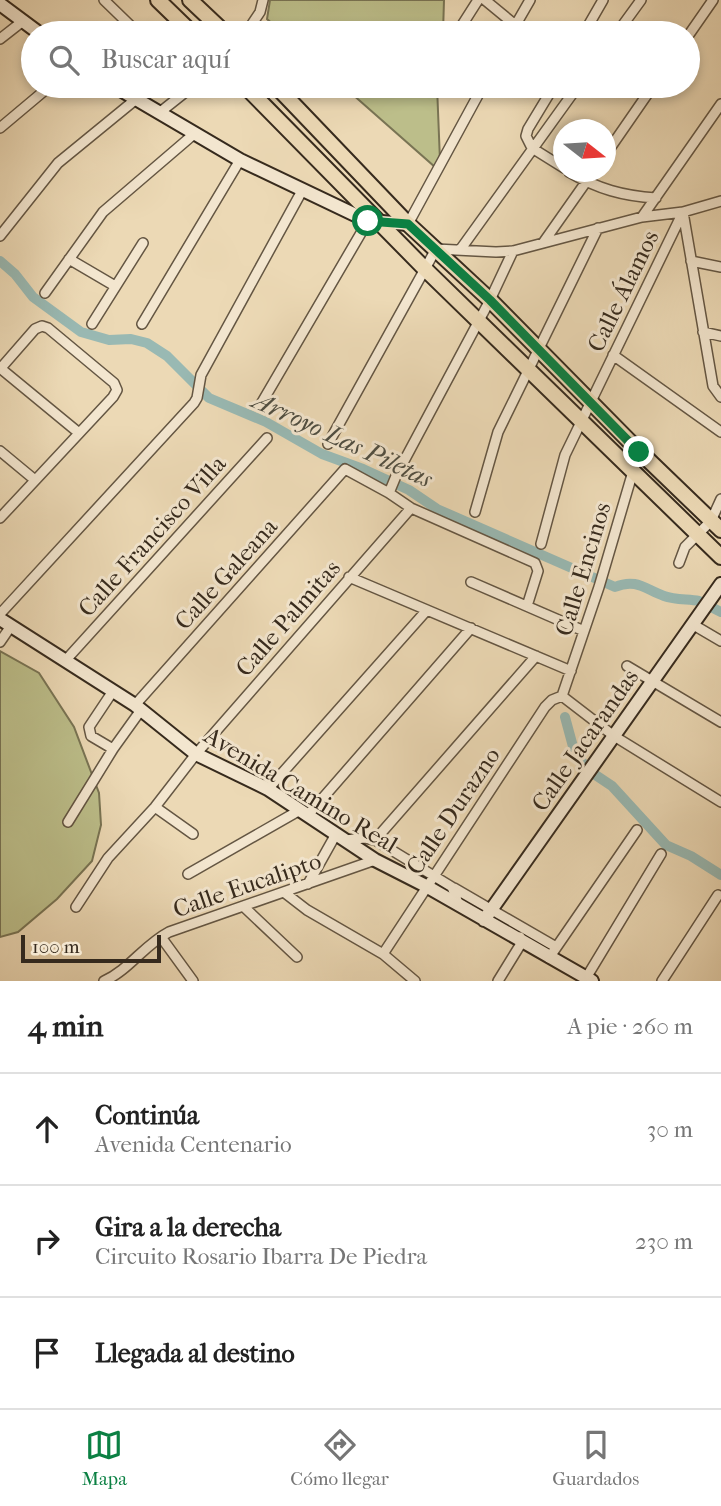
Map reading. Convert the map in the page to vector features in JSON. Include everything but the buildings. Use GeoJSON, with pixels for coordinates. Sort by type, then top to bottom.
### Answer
{"type":"FeatureCollection","features":[{"type":"Feature","properties":{"kind":"main road"},"geometry":{"type":"LineString","coordinates":[[158,0],[180,21]]}},
{"type":"Feature","properties":{"kind":"main road"},"geometry":{"type":"LineString","coordinates":[[190,0],[212,21]]}},
{"type":"Feature","properties":{"kind":"main road"},"geometry":{"type":"LineString","coordinates":[[256,98],[374,222],[721,557]]}},
{"type":"Feature","properties":{"kind":"main road"},"geometry":{"type":"LineString","coordinates":[[287,98],[408,224],[490,300],[639,452],[716,525]]}},
{"type":"Feature","properties":{"kind":"street"},"geometry":{"type":"LineString","coordinates":[[104,0],[126,21]]}},
{"type":"Feature","properties":{"kind":"street"},"geometry":{"type":"LineString","coordinates":[[254,21],[263,0]]}},
{"type":"Feature","properties":{"kind":"street"},"geometry":{"type":"LineString","coordinates":[[465,21],[478,0]]}},
{"type":"Feature","properties":{"kind":"street"},"geometry":{"type":"LineString","coordinates":[[485,0],[505,21]]}},
{"type":"Feature","properties":{"kind":"street"},"geometry":{"type":"LineString","coordinates":[[518,21],[530,0]]}},
{"type":"Feature","properties":{"kind":"street"},"geometry":{"type":"LineString","coordinates":[[591,21],[603,0]]}},
{"type":"Feature","properties":{"kind":"street"},"geometry":{"type":"LineString","coordinates":[[626,21],[641,0]]}},
{"type":"Feature","properties":{"kind":"street"},"geometry":{"type":"LineString","coordinates":[[698,21],[713,0]]}},
{"type":"Feature","properties":{"kind":"street"},"geometry":{"type":"LineString","coordinates":[[0,4],[23,21]]}},
{"type":"Feature","properties":{"kind":"street"},"geometry":{"type":"LineString","coordinates":[[0,39],[21,23]]}},
{"type":"Feature","properties":{"kind":"street"},"geometry":{"type":"LineString","coordinates":[[0,128],[36,98]]}},
{"type":"Feature","properties":{"kind":"street"},"geometry":{"type":"LineString","coordinates":[[132,98],[240,160],[374,222],[408,224],[476,98]]}},
{"type":"Feature","properties":{"kind":"street"},"geometry":{"type":"LineString","coordinates":[[159,113],[178,98]]}},
{"type":"Feature","properties":{"kind":"street"},"geometry":{"type":"LineString","coordinates":[[547,98],[526,136],[532,148],[553,161]]}},
{"type":"Feature","properties":{"kind":"street"},"geometry":{"type":"LineString","coordinates":[[460,250],[569,98]]}},
{"type":"Feature","properties":{"kind":"street"},"geometry":{"type":"LineString","coordinates":[[616,140],[645,98]]}},
{"type":"Feature","properties":{"kind":"street"},"geometry":{"type":"LineString","coordinates":[[0,236],[58,163],[135,100]]}},
{"type":"Feature","properties":{"kind":"street"},"geometry":{"type":"LineString","coordinates":[[642,217],[721,104]]}},
{"type":"Feature","properties":{"kind":"street"},"geometry":{"type":"LineString","coordinates":[[45,293],[103,212],[194,134]]}},
{"type":"Feature","properties":{"kind":"street"},"geometry":{"type":"LineString","coordinates":[[142,324],[240,160]]}},
{"type":"Feature","properties":{"kind":"street"},"geometry":{"type":"LineString","coordinates":[[543,243],[586,182],[625,196],[656,198]]}},
{"type":"Feature","properties":{"kind":"street"},"geometry":{"type":"LineString","coordinates":[[0,642],[4,620],[197,398],[198,383],[303,189]]}},
{"type":"Feature","properties":{"kind":"street"},"geometry":{"type":"LineString","coordinates":[[328,444],[436,249],[496,253],[513,251],[642,217],[682,212],[721,201]]}},
{"type":"Feature","properties":{"kind":"street"},"geometry":{"type":"LineString","coordinates":[[682,212],[713,386],[721,397]]}},
{"type":"Feature","properties":{"kind":"street","name":"Calle Álamos"},"geometry":{"type":"LineString","coordinates":[[541,544],[565,455],[682,212]]}},
{"type":"Feature","properties":{"kind":"street"},"geometry":{"type":"LineString","coordinates":[[261,404],[374,222]]}},
{"type":"Feature","properties":{"kind":"street"},"geometry":{"type":"LineString","coordinates":[[475,512],[498,432],[598,228]]}},
{"type":"Feature","properties":{"kind":"street"},"geometry":{"type":"LineString","coordinates":[[92,324],[143,243]]}},
{"type":"Feature","properties":{"kind":"street"},"geometry":{"type":"LineString","coordinates":[[513,251],[390,490],[411,508],[538,566],[527,606]]}},
{"type":"Feature","properties":{"kind":"street"},"geometry":{"type":"LineString","coordinates":[[69,259],[115,286]]}},
{"type":"Feature","properties":{"kind":"street"},"geometry":{"type":"LineString","coordinates":[[691,261],[721,267]]}},
{"type":"Feature","properties":{"kind":"street"},"geometry":{"type":"LineString","coordinates":[[0,518],[113,397],[117,390],[114,383],[48,328],[42,327],[35,330],[0,369],[79,433]]}},
{"type":"Feature","properties":{"kind":"street"},"geometry":{"type":"LineString","coordinates":[[703,332],[721,335]]}},
{"type":"Feature","properties":{"kind":"street"},"geometry":{"type":"LineString","coordinates":[[613,355],[721,432]]}},
{"type":"Feature","properties":{"kind":"street","name":"Calle Francisco Villa"},"geometry":{"type":"LineString","coordinates":[[65,661],[267,438]]}},
{"type":"Feature","properties":{"kind":"street"},"geometry":{"type":"LineString","coordinates":[[0,451],[35,480]]}},
{"type":"Feature","properties":{"kind":"street","name":"Calle Encinos"},"geometry":{"type":"LineString","coordinates":[[562,696],[603,575],[639,452]]}},
{"type":"Feature","properties":{"kind":"street","name":"Calle Galeana"},"geometry":{"type":"LineString","coordinates":[[68,822],[138,708],[345,469],[390,490]]}},
{"type":"Feature","properties":{"kind":"street"},"geometry":{"type":"LineString","coordinates":[[679,563],[685,547],[697,535],[716,525],[721,499]]}},
{"type":"Feature","properties":{"kind":"street","name":"Calle Palmitas"},"geometry":{"type":"LineString","coordinates":[[76,907],[108,858],[155,807],[196,754],[411,508]]}},
{"type":"Feature","properties":{"kind":"street"},"geometry":{"type":"LineString","coordinates":[[349,577],[570,671]]}},
{"type":"Feature","properties":{"kind":"street"},"geometry":{"type":"LineString","coordinates":[[471,582],[584,631]]}},
{"type":"Feature","properties":{"kind":"street","name":"Calle Jacarandas"},"geometry":{"type":"LineString","coordinates":[[488,915],[721,584]]}},
{"type":"Feature","properties":{"kind":"street"},"geometry":{"type":"LineString","coordinates":[[268,789],[426,610]]}},
{"type":"Feature","properties":{"kind":"street","name":"Avenida Camino Real"},"geometry":{"type":"LineString","coordinates":[[4,620],[138,708],[196,754],[268,789],[375,860],[430,880],[458,906],[488,915],[522,942],[552,953],[584,979]]}},
{"type":"Feature","properties":{"kind":"street"},"geometry":{"type":"LineString","coordinates":[[692,624],[721,641]]}},
{"type":"Feature","properties":{"kind":"street"},"geometry":{"type":"LineString","coordinates":[[188,874],[304,812],[471,628]]}},
{"type":"Feature","properties":{"kind":"street"},"geometry":{"type":"LineString","coordinates":[[375,840],[536,656]]}},
{"type":"Feature","properties":{"kind":"street"},"geometry":{"type":"LineString","coordinates":[[627,666],[721,722]]}},
{"type":"Feature","properties":{"kind":"street"},"geometry":{"type":"LineString","coordinates":[[113,691],[89,727],[91,736],[113,750]]}},
{"type":"Feature","properties":{"kind":"street"},"geometry":{"type":"LineString","coordinates":[[562,696],[614,736],[721,802]]}},
{"type":"Feature","properties":{"kind":"street","name":"Calle Durazno"},"geometry":{"type":"LineString","coordinates":[[383,954],[545,707],[562,696]]}},
{"type":"Feature","properties":{"kind":"street"},"geometry":{"type":"LineString","coordinates":[[155,807],[193,834]]}},
{"type":"Feature","properties":{"kind":"street"},"geometry":{"type":"LineString","coordinates":[[307,885],[340,837],[375,840],[430,880],[452,887],[488,915],[516,925],[552,953],[637,830]]}},
{"type":"Feature","properties":{"kind":"street"},"geometry":{"type":"LineString","coordinates":[[584,979],[661,854]]}},
{"type":"Feature","properties":{"kind":"street","name":"Calle Eucalipto"},"geometry":{"type":"LineString","coordinates":[[104,981],[117,979],[161,937],[375,860]]}},
{"type":"Feature","properties":{"kind":"street"},"geometry":{"type":"LineString","coordinates":[[452,887],[458,906]]}},
{"type":"Feature","properties":{"kind":"street"},"geometry":{"type":"LineString","coordinates":[[285,893],[383,954],[415,981]]}},
{"type":"Feature","properties":{"kind":"street"},"geometry":{"type":"LineString","coordinates":[[662,981],[718,895]]}},
{"type":"Feature","properties":{"kind":"street"},"geometry":{"type":"LineString","coordinates":[[243,906],[298,957]]}},
{"type":"Feature","properties":{"kind":"street"},"geometry":{"type":"LineString","coordinates":[[498,981],[522,942],[516,925]]}},
{"type":"Feature","properties":{"kind":"street"},"geometry":{"type":"LineString","coordinates":[[161,937],[193,981]]}},
{"type":"Feature","properties":{"kind":"green space"},"geometry":{"type":"Polygon","coordinates":[[[270,0],[444,0],[443,21],[267,19],[270,0]]]}},
{"type":"Feature","properties":{"kind":"green space"},"geometry":{"type":"Polygon","coordinates":[[[357,98],[437,98],[440,161],[435,167],[357,98]]]}},
{"type":"Feature","properties":{"kind":"green space"},"geometry":{"type":"Polygon","coordinates":[[[0,651],[39,673],[74,727],[99,793],[101,825],[92,861],[57,899],[18,932],[0,937],[0,651]]]}},
{"type":"Feature","properties":{"kind":"waterway","name":"Arroyo Las Piletas"},"geometry":{"type":"LineString","coordinates":[[0,261],[15,274],[33,297],[81,332],[109,340],[131,339],[147,343],[167,356],[209,398],[266,422],[322,454],[363,469],[409,490],[437,509],[615,587],[635,584],[668,597],[699,601]]}},
{"type":"Feature","properties":{"kind":"waterway","name":"Arroyo Las Piletas"},"geometry":{"type":"LineString","coordinates":[[713,608],[721,612]]}},
{"type":"Feature","properties":{"kind":"waterway"},"geometry":{"type":"LineString","coordinates":[[565,717],[575,754],[584,764]]}},
{"type":"Feature","properties":{"kind":"waterway"},"geometry":{"type":"LineString","coordinates":[[594,774],[612,786],[666,845],[691,856],[721,875]]}},
{"type":"Feature","properties":{"kind":"route"},"geometry":{"type":"LineString","coordinates":[[368,221],[408,224],[490,300],[639,452]]}}]}
